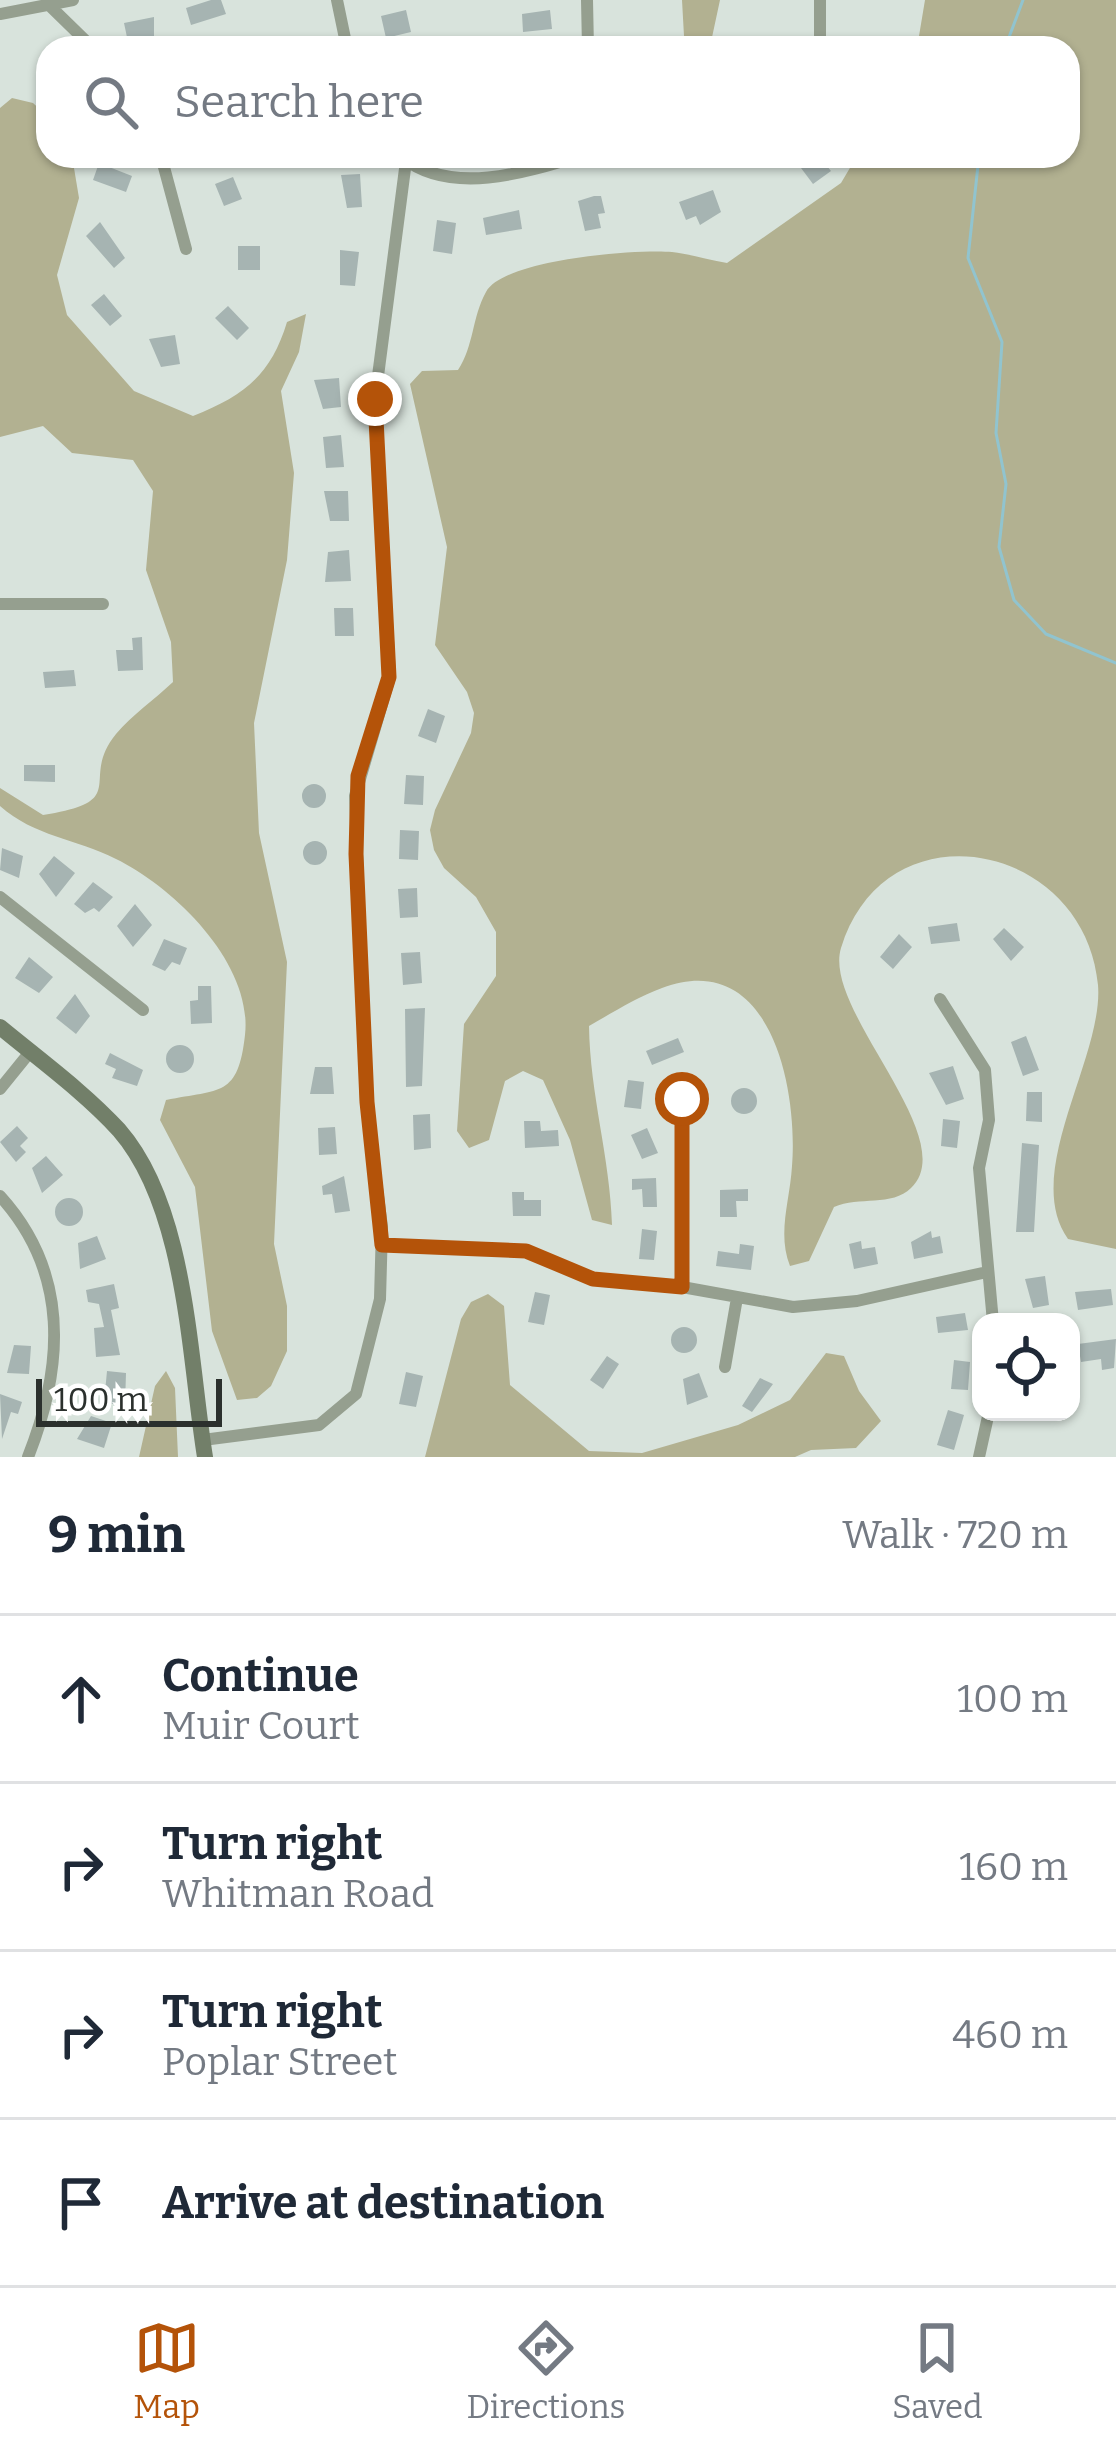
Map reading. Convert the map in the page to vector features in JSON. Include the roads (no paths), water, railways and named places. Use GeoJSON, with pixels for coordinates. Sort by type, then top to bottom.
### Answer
{"type":"FeatureCollection","features":[{"type":"Feature","properties":{"kind":"street"},"geometry":{"type":"LineString","coordinates":[[0,14],[73,0]]}},
{"type":"Feature","properties":{"kind":"street"},"geometry":{"type":"LineString","coordinates":[[337,0],[344,36]]}},
{"type":"Feature","properties":{"kind":"street"},"geometry":{"type":"LineString","coordinates":[[587,0],[588,36]]}},
{"type":"Feature","properties":{"kind":"street"},"geometry":{"type":"LineString","coordinates":[[820,0],[820,36]]}},
{"type":"Feature","properties":{"kind":"street"},"geometry":{"type":"LineString","coordinates":[[52,7],[81,36]]}},
{"type":"Feature","properties":{"kind":"street"},"geometry":{"type":"LineString","coordinates":[[164,168],[187,249]]}},
{"type":"Feature","properties":{"kind":"street"},"geometry":{"type":"LineString","coordinates":[[0,1027],[118,1130],[154,1182],[171,1243],[204,1448],[319,1425],[352,1399],[373,1341],[382,1245],[367,1102],[356,796],[389,677],[375,399],[402,168]]}},
{"type":"Feature","properties":{"kind":"street"},"geometry":{"type":"LineString","coordinates":[[418,168],[476,178],[523,168]]}},
{"type":"Feature","properties":{"kind":"street"},"geometry":{"type":"LineString","coordinates":[[0,604],[103,604]]}},
{"type":"Feature","properties":{"kind":"street"},"geometry":{"type":"LineString","coordinates":[[0,897],[143,1010]]}},
{"type":"Feature","properties":{"kind":"street"},"geometry":{"type":"LineString","coordinates":[[940,999],[985,1070],[989,1120],[980,1168],[992,1313]]}},
{"type":"Feature","properties":{"kind":"street"},"geometry":{"type":"LineString","coordinates":[[0,1089],[29,1052]]}},
{"type":"Feature","properties":{"kind":"street"},"geometry":{"type":"LineString","coordinates":[[682,1099],[682,1287]]}},
{"type":"Feature","properties":{"kind":"street"},"geometry":{"type":"LineString","coordinates":[[0,1196],[31,1239],[54,1298],[56,1368],[28,1457]]}},
{"type":"Feature","properties":{"kind":"street"},"geometry":{"type":"LineString","coordinates":[[382,1245],[526,1251],[593,1279],[682,1287],[793,1307],[857,1301],[987,1272]]}},
{"type":"Feature","properties":{"kind":"street"},"geometry":{"type":"LineString","coordinates":[[724,1367],[736,1298]]}},
{"type":"Feature","properties":{"kind":"street"},"geometry":{"type":"LineString","coordinates":[[979,1457],[987,1421]]}},
{"type":"Feature","properties":{"kind":"waterway"},"geometry":{"type":"LineString","coordinates":[[1010,36],[1023,0]]}},
{"type":"Feature","properties":{"kind":"waterway"},"geometry":{"type":"LineString","coordinates":[[978,168],[968,258],[1002,342],[996,433],[1006,484],[999,547],[1014,600],[1046,634],[1116,663]]}}]}
